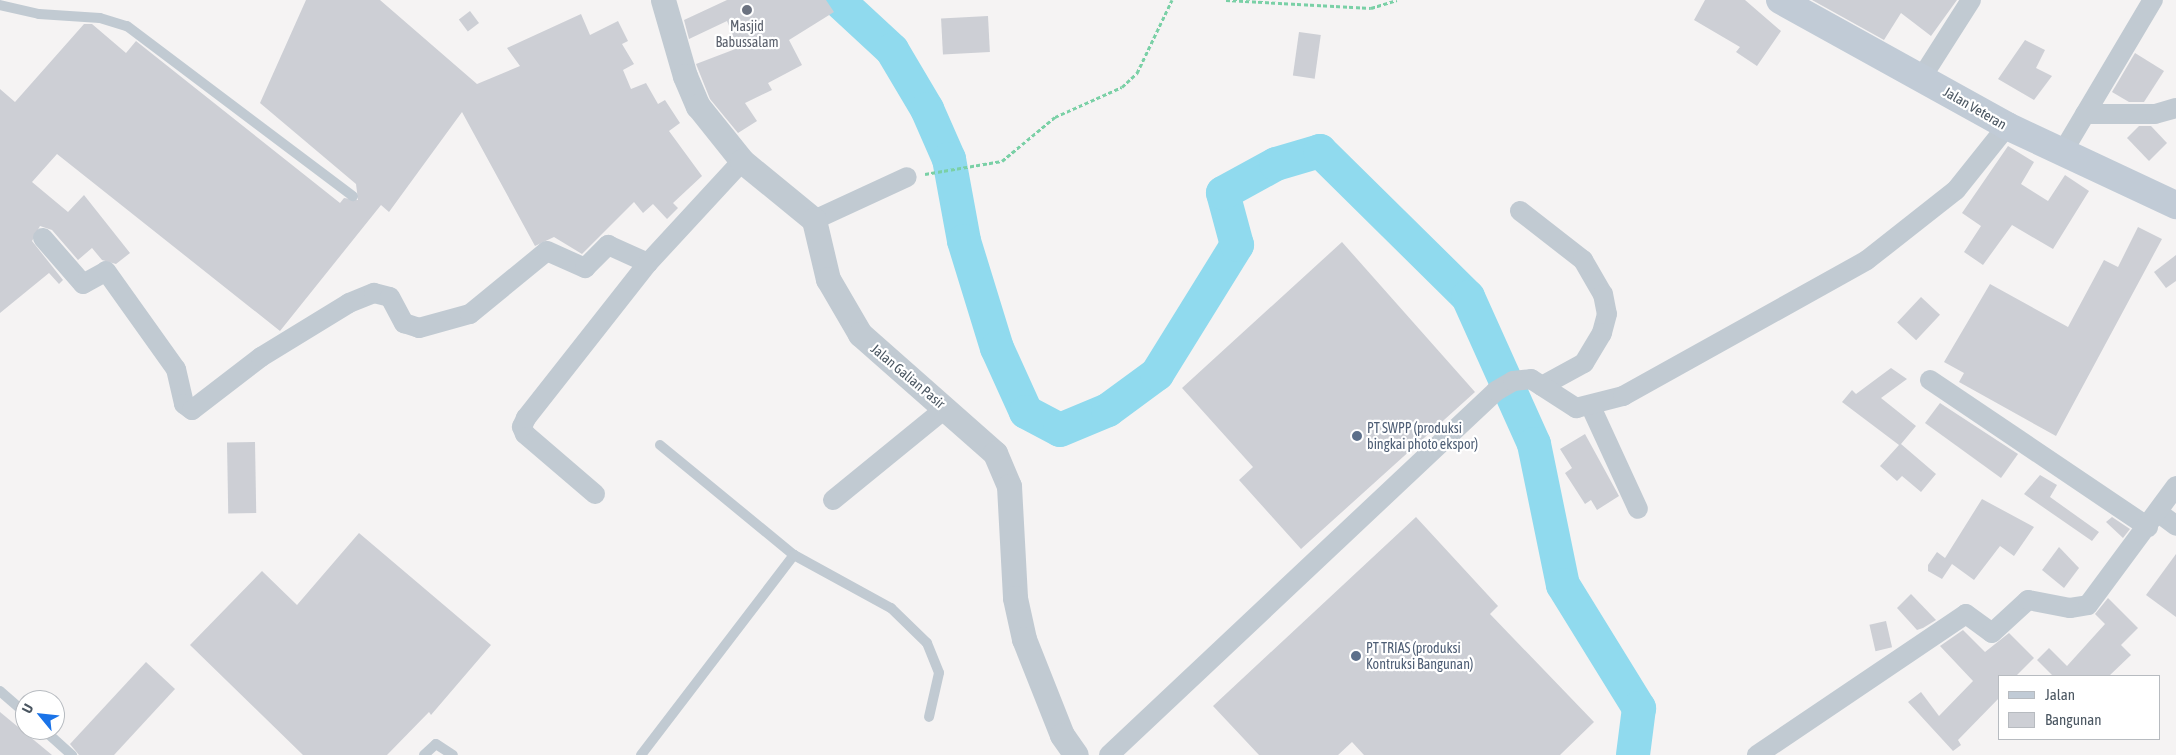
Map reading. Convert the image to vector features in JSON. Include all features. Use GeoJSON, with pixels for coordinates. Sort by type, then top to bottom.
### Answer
{"type":"FeatureCollection","features":[{"type":"Feature","properties":{"kind":"main road","name":"Jalan Veteran"},"geometry":{"type":"LineString","coordinates":[[1780,0],[1922,77],[2007,126],[2176,205]]}},
{"type":"Feature","properties":{"kind":"street"},"geometry":{"type":"LineString","coordinates":[[663,0],[698,106],[742,161],[814,220],[907,177]]}},
{"type":"Feature","properties":{"kind":"street"},"geometry":{"type":"LineString","coordinates":[[1922,77],[1971,0]]}},
{"type":"Feature","properties":{"kind":"street"},"geometry":{"type":"LineString","coordinates":[[2062,153],[2153,0]]}},
{"type":"Feature","properties":{"kind":"street"},"geometry":{"type":"LineString","coordinates":[[2085,114],[2155,114],[2176,108]]}},
{"type":"Feature","properties":{"kind":"street"},"geometry":{"type":"LineString","coordinates":[[1109,755],[1504,386],[1531,379],[1563,403],[1591,407],[1623,396],[1867,260],[1956,190],[2007,126]]}},
{"type":"Feature","properties":{"kind":"street"},"geometry":{"type":"LineString","coordinates":[[595,494],[522,427],[648,262],[742,161]]}},
{"type":"Feature","properties":{"kind":"street"},"geometry":{"type":"LineString","coordinates":[[1520,211],[1583,260],[1604,294],[1606,314],[1602,333],[1584,363],[1542,386]]}},
{"type":"Feature","properties":{"kind":"street","name":"Jalan Galian Pasir"},"geometry":{"type":"LineString","coordinates":[[814,220],[828,279],[850,320],[894,368],[946,408],[995,453],[1009,486],[1015,598],[1024,639],[1062,735],[1076,755]]}},
{"type":"Feature","properties":{"kind":"street"},"geometry":{"type":"LineString","coordinates":[[43,238],[83,284],[106,271],[176,369],[184,404],[192,410],[261,357],[363,297],[383,293],[390,297],[404,323],[419,328],[477,310],[547,251],[585,268],[608,245],[648,262]]}},
{"type":"Feature","properties":{"kind":"street"},"geometry":{"type":"LineString","coordinates":[[1930,380],[2154,520],[2176,526]]}},
{"type":"Feature","properties":{"kind":"street"},"geometry":{"type":"LineString","coordinates":[[1591,407],[1638,509]]}},
{"type":"Feature","properties":{"kind":"street"},"geometry":{"type":"LineString","coordinates":[[833,500],[946,408]]}},
{"type":"Feature","properties":{"kind":"street"},"geometry":{"type":"LineString","coordinates":[[1757,755],[1966,614],[1992,633],[2028,600],[2070,608],[2088,605],[2154,520],[2176,486]]}},
{"type":"Feature","properties":{"kind":"lane"},"geometry":{"type":"LineString","coordinates":[[0,5],[39,14],[100,18],[127,26],[353,196]]}},
{"type":"Feature","properties":{"kind":"lane"},"geometry":{"type":"LineString","coordinates":[[660,445],[794,555],[891,608],[927,642],[939,673],[929,717]]}},
{"type":"Feature","properties":{"kind":"lane"},"geometry":{"type":"LineString","coordinates":[[641,755],[794,555]]}},
{"type":"Feature","properties":{"kind":"lane"},"geometry":{"type":"LineString","coordinates":[[0,691],[15,704]]}},
{"type":"Feature","properties":{"kind":"lane"},"geometry":{"type":"LineString","coordinates":[[55,740],[72,755]]}},
{"type":"Feature","properties":{"kind":"lane"},"geometry":{"type":"LineString","coordinates":[[424,755],[436,744],[453,755]]}},
{"type":"Feature","properties":{"kind":"path"},"geometry":{"type":"LineString","coordinates":[[907,177],[966,169],[1002,161],[1055,117],[1122,86],[1137,73],[1172,0]]}},
{"type":"Feature","properties":{"kind":"path"},"geometry":{"type":"LineString","coordinates":[[1226,0],[1371,8],[1397,0]]}},
{"type":"Feature","properties":{"kind":"building"},"geometry":{"type":"Polygon","coordinates":[[[306,0],[380,0],[477,84],[520,66],[507,48],[581,14],[590,35],[618,21],[628,41],[622,44],[634,64],[623,70],[631,89],[646,83],[658,104],[665,100],[680,123],[669,131],[702,176],[673,203],[678,208],[667,219],[653,204],[643,213],[634,202],[582,254],[554,237],[535,246],[462,112],[389,212],[381,205],[280,331],[57,154],[32,182],[68,212],[84,195],[130,253],[116,264],[102,260],[92,248],[78,260],[52,230],[40,226],[32,241],[63,280],[59,284],[49,273],[0,313],[0,89],[15,102],[84,24],[92,24],[126,53],[136,41],[340,203],[344,198],[358,200],[356,184],[260,103],[306,0]]]}},
{"type":"Feature","properties":{"kind":"building"},"geometry":{"type":"Polygon","coordinates":[[[727,0],[826,0],[834,12],[789,40],[802,65],[768,83],[772,90],[745,103],[757,121],[738,133],[710,99],[696,64],[738,48],[727,21],[689,39],[684,20],[727,0]]]}},
{"type":"Feature","properties":{"kind":"building"},"geometry":{"type":"Polygon","coordinates":[[[1705,0],[1745,0],[1781,31],[1757,66],[1736,52],[1740,47],[1694,20],[1705,0]]]}},
{"type":"Feature","properties":{"kind":"building"},"geometry":{"type":"Polygon","coordinates":[[[1812,0],[1957,0],[1931,36],[1901,13],[1884,40],[1812,0]]]}},
{"type":"Feature","properties":{"kind":"building"},"geometry":{"type":"Polygon","coordinates":[[[470,11],[479,23],[468,31],[459,19],[470,11]]]}},
{"type":"Feature","properties":{"kind":"building"},"geometry":{"type":"Polygon","coordinates":[[[988,16],[990,52],[943,54],[941,18],[988,16]]]}},
{"type":"Feature","properties":{"kind":"building"},"geometry":{"type":"Polygon","coordinates":[[[1299,32],[1321,35],[1315,79],[1293,76],[1299,32]]]}},
{"type":"Feature","properties":{"kind":"building"},"geometry":{"type":"Polygon","coordinates":[[[2025,40],[2045,50],[2036,68],[2052,76],[2034,100],[1998,79],[2025,40]]]}},
{"type":"Feature","properties":{"kind":"building"},"geometry":{"type":"Polygon","coordinates":[[[2135,53],[2164,71],[2144,102],[2129,102],[2112,92],[2135,53]]]}},
{"type":"Feature","properties":{"kind":"building"},"geometry":{"type":"Polygon","coordinates":[[[2139,126],[2151,126],[2167,143],[2149,161],[2127,138],[2139,126]]]}},
{"type":"Feature","properties":{"kind":"building"},"geometry":{"type":"Polygon","coordinates":[[[2008,146],[2034,162],[2021,184],[2048,201],[2065,175],[2089,191],[2053,249],[2012,225],[1983,265],[1964,252],[1981,226],[1962,213],[2008,146]]]}},
{"type":"Feature","properties":{"kind":"building"},"geometry":{"type":"Polygon","coordinates":[[[2138,227],[2162,239],[2056,436],[1959,382],[1964,373],[1944,362],[1990,284],[2068,327],[2104,260],[2118,267],[2138,227]]]}},
{"type":"Feature","properties":{"kind":"building"},"geometry":{"type":"Polygon","coordinates":[[[1342,242],[1475,392],[1301,549],[1239,480],[1253,467],[1182,388],[1342,242]]]}},
{"type":"Feature","properties":{"kind":"building"},"geometry":{"type":"Polygon","coordinates":[[[2176,255],[2176,281],[2166,288],[2154,272],[2176,255]]]}},
{"type":"Feature","properties":{"kind":"building"},"geometry":{"type":"Polygon","coordinates":[[[1921,297],[1940,315],[1916,340],[1897,323],[1921,297]]]}},
{"type":"Feature","properties":{"kind":"building"},"geometry":{"type":"Polygon","coordinates":[[[1891,368],[1907,379],[1881,398],[1916,426],[1901,444],[1936,474],[1921,492],[1902,476],[1897,481],[1880,466],[1899,445],[1842,402],[1852,390],[1856,394],[1891,368]]]}},
{"type":"Feature","properties":{"kind":"building"},"geometry":{"type":"Polygon","coordinates":[[[1940,403],[2018,454],[2001,478],[1925,423],[1940,403]]]}},
{"type":"Feature","properties":{"kind":"building"},"geometry":{"type":"Polygon","coordinates":[[[1585,434],[1619,496],[1597,510],[1591,500],[1585,504],[1565,473],[1572,468],[1560,449],[1585,434]]]}},
{"type":"Feature","properties":{"kind":"building"},"geometry":{"type":"Polygon","coordinates":[[[227,442],[255,442],[256,513],[228,513],[227,442]]]}},
{"type":"Feature","properties":{"kind":"building"},"geometry":{"type":"Polygon","coordinates":[[[2040,475],[2057,485],[2050,497],[2099,532],[2092,541],[2024,494],[2040,475]]]}},
{"type":"Feature","properties":{"kind":"building"},"geometry":{"type":"Polygon","coordinates":[[[1982,499],[2034,527],[2014,556],[2000,546],[1974,580],[1952,564],[1942,579],[1928,571],[1928,565],[1937,552],[1945,558],[1982,499]]]}},
{"type":"Feature","properties":{"kind":"building","name":"PT TRIAS (produksi Kontruksi Bangunan)"},"geometry":{"type":"Polygon","coordinates":[[[1416,517],[1498,606],[1490,614],[1594,722],[1560,755],[1364,755],[1352,742],[1338,755],[1259,755],[1213,706],[1416,517]]]}},
{"type":"Feature","properties":{"kind":"building"},"geometry":{"type":"Polygon","coordinates":[[[2112,517],[2130,529],[2123,538],[2106,522],[2112,517]]]}},
{"type":"Feature","properties":{"kind":"building"},"geometry":{"type":"Polygon","coordinates":[[[359,533],[491,645],[431,715],[429,712],[387,755],[303,755],[190,645],[262,571],[297,605],[359,533]]]}},
{"type":"Feature","properties":{"kind":"building"},"geometry":{"type":"Polygon","coordinates":[[[2059,547],[2079,568],[2064,588],[2042,570],[2059,547]]]}},
{"type":"Feature","properties":{"kind":"building"},"geometry":{"type":"Polygon","coordinates":[[[2176,554],[2176,617],[2146,595],[2176,554]]]}},
{"type":"Feature","properties":{"kind":"building"},"geometry":{"type":"Polygon","coordinates":[[[1911,594],[1936,620],[1917,630],[1897,608],[1911,594]]]}},
{"type":"Feature","properties":{"kind":"building"},"geometry":{"type":"Polygon","coordinates":[[[2108,598],[2138,628],[2121,645],[2131,655],[2110,675],[2052,675],[2037,660],[2049,648],[2067,666],[2105,624],[2095,614],[2108,598]]]}},
{"type":"Feature","properties":{"kind":"building"},"geometry":{"type":"Polygon","coordinates":[[[1886,621],[1892,647],[1876,651],[1869,625],[1886,621]]]}},
{"type":"Feature","properties":{"kind":"building"},"geometry":{"type":"Polygon","coordinates":[[[1963,630],[1985,652],[2009,633],[2034,658],[2017,675],[1998,675],[1998,699],[1958,740],[1961,745],[1953,751],[1908,702],[1921,692],[1939,716],[1973,681],[1940,646],[1963,630]]]}},
{"type":"Feature","properties":{"kind":"building"},"geometry":{"type":"Polygon","coordinates":[[[146,662],[175,689],[114,755],[79,755],[70,744],[146,662]]]}},
{"type":"Feature","properties":{"kind":"building"},"geometry":{"type":"Polygon","coordinates":[[[0,712],[15,724],[15,740],[34,740],[52,755],[0,755],[0,712]]]}},
{"type":"Feature","properties":{"kind":"waterway"},"geometry":{"type":"LineString","coordinates":[[838,0],[892,50],[927,109],[949,159],[964,241],[997,348],[1026,412],[1060,430],[1108,410],[1157,374],[1237,245],[1223,193],[1276,164],[1320,151],[1468,297],[1534,444],[1563,585],[1639,708],[1633,755]]}},
{"type":"Feature","properties":{"kind":"place","name":"Masjid Babussalam"},"geometry":{"type":"Point","coordinates":[747,10]}},
{"type":"Feature","properties":{"kind":"place","name":"PT SWPP (produksi bingkai photo ekspor)"},"geometry":{"type":"Point","coordinates":[1357,436]}},
{"type":"Feature","properties":{"kind":"place","name":"PT TRIAS (produksi Kontruksi Bangunan)"},"geometry":{"type":"Point","coordinates":[1356,656]}}]}
